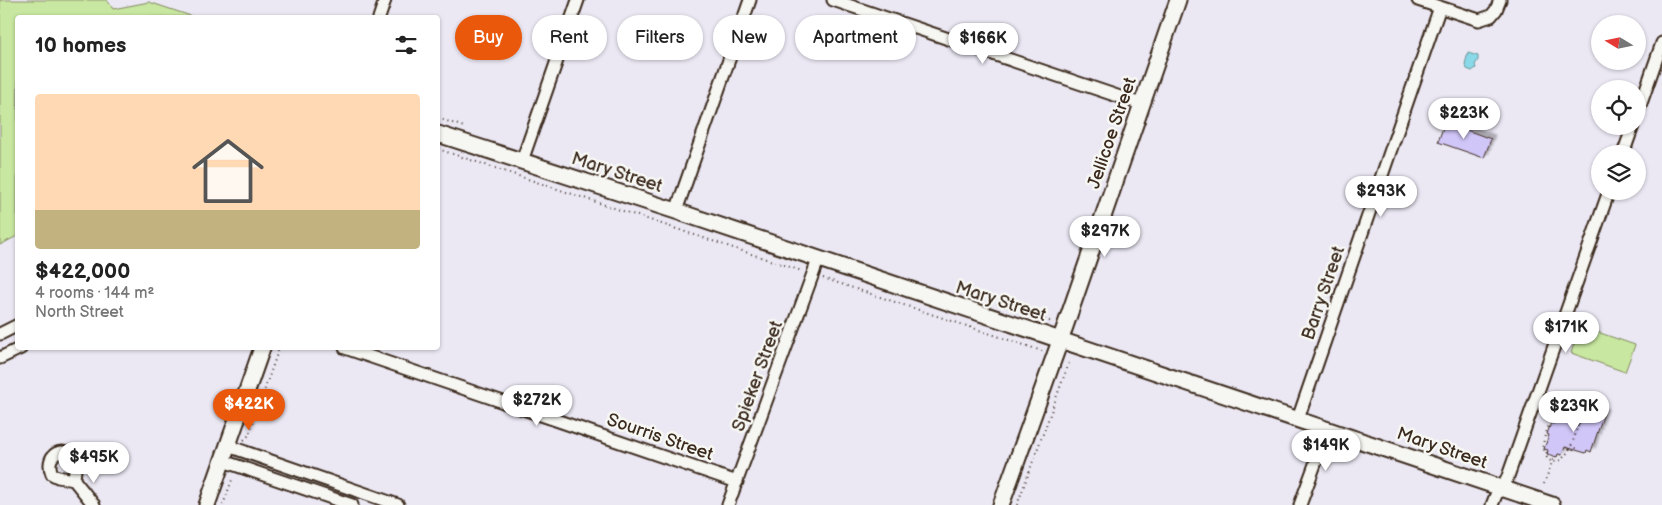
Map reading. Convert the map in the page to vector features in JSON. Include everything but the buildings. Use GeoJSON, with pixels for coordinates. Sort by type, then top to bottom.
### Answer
{"type":"FeatureCollection","features":[{"type":"Feature","properties":{"kind":"street"},"geometry":{"type":"LineString","coordinates":[[380,15],[385,0]]}},
{"type":"Feature","properties":{"kind":"street"},"geometry":{"type":"LineString","coordinates":[[522,161],[578,0]]}},
{"type":"Feature","properties":{"kind":"street"},"geometry":{"type":"LineString","coordinates":[[676,211],[750,0]]}},
{"type":"Feature","properties":{"kind":"street"},"geometry":{"type":"LineString","coordinates":[[833,0],[1141,104]]}},
{"type":"Feature","properties":{"kind":"street","name":"Jellicoe Street"},"geometry":{"type":"LineString","coordinates":[[1001,505],[1178,0]]}},
{"type":"Feature","properties":{"kind":"street"},"geometry":{"type":"LineString","coordinates":[[1418,0],[1479,20],[1491,16],[1500,0]]}},
{"type":"Feature","properties":{"kind":"street","name":"Barry Street"},"geometry":{"type":"LineString","coordinates":[[1298,419],[1440,8]]}},
{"type":"Feature","properties":{"kind":"street"},"geometry":{"type":"LineString","coordinates":[[1646,89],[1662,43]]}},
{"type":"Feature","properties":{"kind":"street","name":"Mary Street"},"geometry":{"type":"LineString","coordinates":[[440,135],[676,211],[1552,505]]}},
{"type":"Feature","properties":{"kind":"street"},"geometry":{"type":"LineString","coordinates":[[1492,505],[1507,479],[1606,200]]}},
{"type":"Feature","properties":{"kind":"street","name":"Spieker Street"},"geometry":{"type":"LineString","coordinates":[[728,505],[818,260]]}},
{"type":"Feature","properties":{"kind":"street"},"geometry":{"type":"LineString","coordinates":[[0,334],[15,326]]}},
{"type":"Feature","properties":{"kind":"street"},"geometry":{"type":"LineString","coordinates":[[0,358],[17,350]]}},
{"type":"Feature","properties":{"kind":"street"},"geometry":{"type":"LineString","coordinates":[[207,505],[261,350]]}},
{"type":"Feature","properties":{"kind":"street","name":"Sourris Street"},"geometry":{"type":"LineString","coordinates":[[351,350],[737,482]]}},
{"type":"Feature","properties":{"kind":"street"},"geometry":{"type":"LineString","coordinates":[[1300,505],[1328,429]]}},
{"type":"Feature","properties":{"kind":"street"},"geometry":{"type":"LineString","coordinates":[[228,446],[398,505]]}},
{"type":"Feature","properties":{"kind":"street"},"geometry":{"type":"LineString","coordinates":[[223,461],[352,505]]}},
{"type":"Feature","properties":{"kind":"street"},"geometry":{"type":"LineString","coordinates":[[74,480],[94,505]]}},
{"type":"Feature","properties":{"kind":"path"},"geometry":{"type":"LineString","coordinates":[[440,150],[1043,351]]}},
{"type":"Feature","properties":{"kind":"path"},"geometry":{"type":"LineString","coordinates":[[244,440],[248,435],[278,350]]}},
{"type":"Feature","properties":{"kind":"path"},"geometry":{"type":"LineString","coordinates":[[1018,505],[1070,360]]}},
{"type":"Feature","properties":{"kind":"path"},"geometry":{"type":"LineString","coordinates":[[1560,399],[1542,449],[1547,451],[1546,456],[1548,460],[1558,462],[1562,460],[1570,446],[1579,421],[1580,406]]}},
{"type":"Feature","properties":{"kind":"path"},"geometry":{"type":"LineString","coordinates":[[1570,446],[1580,450]]}},
{"type":"Feature","properties":{"kind":"path"},"geometry":{"type":"LineString","coordinates":[[1544,484],[1554,456]]}},
{"type":"Feature","properties":{"kind":"path"},"geometry":{"type":"LineString","coordinates":[[223,505],[234,474]]}},
{"type":"Feature","properties":{"kind":"green space"},"geometry":{"type":"Polygon","coordinates":[[[0,0],[107,0],[113,9],[149,2],[188,15],[15,15],[15,237],[0,245],[0,0]]]}},
{"type":"Feature","properties":{"kind":"green space"},"geometry":{"type":"Polygon","coordinates":[[[1580,326],[1635,345],[1625,372],[1571,353],[1580,326]]]}},
{"type":"Feature","properties":{"kind":"water"},"geometry":{"type":"Polygon","coordinates":[[[1468,53],[1478,56],[1476,68],[1472,71],[1467,69],[1465,64],[1468,53]]]}}]}
